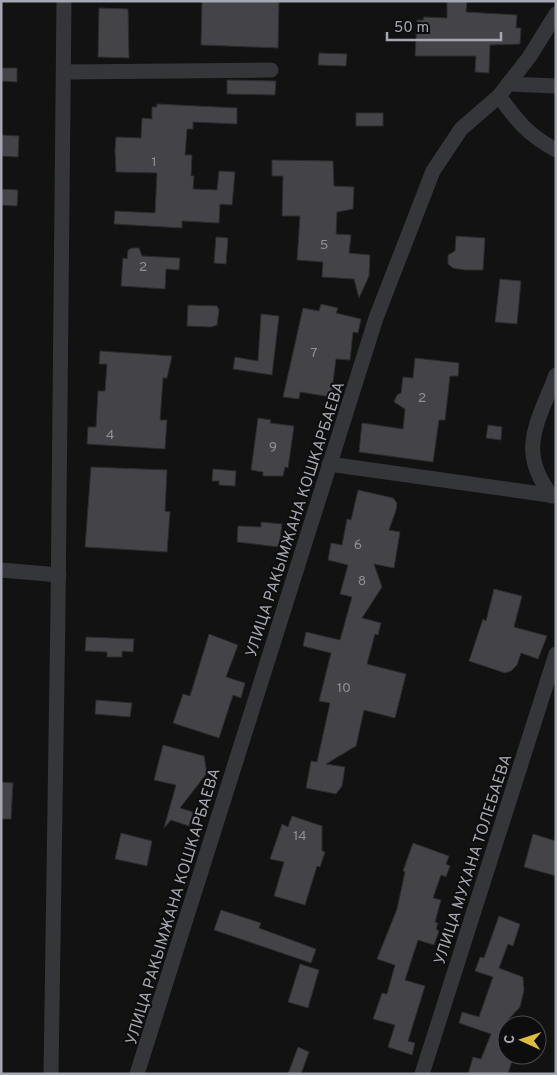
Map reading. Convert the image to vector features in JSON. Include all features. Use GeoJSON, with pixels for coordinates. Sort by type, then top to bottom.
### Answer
{"type":"FeatureCollection","features":[{"type":"Feature","properties":{"kind":"street"},"geometry":{"type":"LineString","coordinates":[[51,1074],[59,575],[64,1]]}},
{"type":"Feature","properties":{"kind":"street","name":"УЛИЦА РАКЫМЖАНА КОШКАРБАЕВА"},"geometry":{"type":"LineString","coordinates":[[138,1074],[376,318],[433,170],[461,129],[504,90],[530,56],[556,14]]}},
{"type":"Feature","properties":{"kind":"street"},"geometry":{"type":"LineString","coordinates":[[64,72],[271,70]]}},
{"type":"Feature","properties":{"kind":"street"},"geometry":{"type":"LineString","coordinates":[[556,86],[504,90],[522,127],[534,138],[556,150]]}},
{"type":"Feature","properties":{"kind":"street"},"geometry":{"type":"LineString","coordinates":[[554,496],[540,480],[532,450],[536,426],[556,375]]}},
{"type":"Feature","properties":{"kind":"street"},"geometry":{"type":"LineString","coordinates":[[329,464],[554,496]]}},
{"type":"Feature","properties":{"kind":"street"},"geometry":{"type":"LineString","coordinates":[[1,570],[59,575]]}},
{"type":"Feature","properties":{"kind":"street","name":"УЛИЦА МУХАНА ТОЛЕБАЕВА"},"geometry":{"type":"LineString","coordinates":[[422,1074],[556,654]]}},
{"type":"Feature","properties":{"kind":"building"},"geometry":{"type":"Polygon","coordinates":[[[202,1],[279,1],[278,48],[201,45],[202,1]]]}},
{"type":"Feature","properties":{"kind":"building"},"geometry":{"type":"Polygon","coordinates":[[[447,1],[467,1],[466,12],[517,15],[516,28],[521,28],[520,44],[490,45],[489,73],[475,72],[476,56],[415,56],[417,20],[423,20],[424,17],[447,18],[447,1]]]}},
{"type":"Feature","properties":{"kind":"building"},"geometry":{"type":"Polygon","coordinates":[[[99,8],[128,9],[129,58],[98,57],[99,8]]]}},
{"type":"Feature","properties":{"kind":"building"},"geometry":{"type":"Polygon","coordinates":[[[319,53],[347,54],[346,66],[318,65],[319,53]]]}},
{"type":"Feature","properties":{"kind":"building"},"geometry":{"type":"Polygon","coordinates":[[[1,68],[17,68],[17,82],[1,81],[1,68]]]}},
{"type":"Feature","properties":{"kind":"building"},"geometry":{"type":"Polygon","coordinates":[[[227,80],[276,81],[275,95],[227,94],[227,80]]]}},
{"type":"Feature","properties":{"kind":"building"},"geometry":{"type":"Polygon","coordinates":[[[157,104],[237,108],[237,124],[193,122],[193,129],[187,129],[185,155],[192,155],[191,176],[194,176],[193,189],[217,190],[219,171],[235,172],[232,205],[220,204],[219,223],[182,221],[182,228],[114,224],[115,211],[155,213],[157,173],[116,172],[115,150],[116,137],[141,138],[142,118],[152,119],[152,107],[157,107],[157,104]]]}},
{"type":"Feature","properties":{"kind":"building"},"geometry":{"type":"Polygon","coordinates":[[[356,113],[383,113],[383,126],[356,126],[356,113]]]}},
{"type":"Feature","properties":{"kind":"building"},"geometry":{"type":"Polygon","coordinates":[[[1,135],[19,136],[18,157],[1,156],[1,135]]]}},
{"type":"Feature","properties":{"kind":"building"},"geometry":{"type":"Polygon","coordinates":[[[272,160],[333,161],[334,186],[354,187],[353,209],[337,212],[336,234],[351,235],[349,253],[370,255],[369,276],[359,298],[354,279],[322,277],[323,262],[297,260],[300,216],[282,216],[283,176],[272,176],[272,160]]]}},
{"type":"Feature","properties":{"kind":"building"},"geometry":{"type":"Polygon","coordinates":[[[1,189],[18,190],[17,206],[1,205],[1,189]]]}},
{"type":"Feature","properties":{"kind":"building"},"geometry":{"type":"Polygon","coordinates":[[[456,236],[485,238],[483,270],[453,268],[448,264],[448,255],[455,251],[456,236]]]}},
{"type":"Feature","properties":{"kind":"building"},"geometry":{"type":"Polygon","coordinates":[[[216,237],[228,238],[226,264],[214,263],[216,237]]]}},
{"type":"Feature","properties":{"kind":"building"},"geometry":{"type":"Polygon","coordinates":[[[139,248],[142,256],[180,258],[179,270],[166,269],[165,289],[121,286],[123,258],[127,259],[128,250],[139,248]]]}},
{"type":"Feature","properties":{"kind":"building"},"geometry":{"type":"Polygon","coordinates":[[[500,279],[521,281],[517,324],[495,322],[500,279]]]}},
{"type":"Feature","properties":{"kind":"building"},"geometry":{"type":"Polygon","coordinates":[[[321,304],[338,308],[336,313],[361,319],[358,333],[353,332],[350,360],[336,359],[331,397],[300,392],[299,399],[283,397],[303,308],[319,311],[321,304]]]}},
{"type":"Feature","properties":{"kind":"building"},"geometry":{"type":"Polygon","coordinates":[[[188,305],[217,306],[219,310],[217,325],[211,327],[187,326],[188,305]]]}},
{"type":"Feature","properties":{"kind":"building"},"geometry":{"type":"Polygon","coordinates":[[[261,314],[279,316],[272,375],[233,369],[235,357],[258,361],[261,314]]]}},
{"type":"Feature","properties":{"kind":"building"},"geometry":{"type":"Polygon","coordinates":[[[100,351],[172,356],[167,378],[163,378],[160,420],[167,420],[165,449],[87,444],[88,427],[96,427],[98,391],[105,391],[107,364],[99,364],[100,351]]]}},
{"type":"Feature","properties":{"kind":"building"},"geometry":{"type":"Polygon","coordinates":[[[415,358],[459,363],[458,376],[450,376],[445,420],[439,420],[433,462],[359,452],[362,423],[403,429],[405,409],[394,402],[397,395],[401,393],[403,377],[413,378],[415,358]]]}},
{"type":"Feature","properties":{"kind":"building"},"geometry":{"type":"Polygon","coordinates":[[[258,418],[271,420],[270,423],[294,426],[288,468],[285,467],[283,476],[263,476],[263,472],[251,470],[258,418]]]}},
{"type":"Feature","properties":{"kind":"building"},"geometry":{"type":"Polygon","coordinates":[[[488,425],[502,427],[501,440],[486,438],[488,425]]]}},
{"type":"Feature","properties":{"kind":"building"},"geometry":{"type":"Polygon","coordinates":[[[91,467],[167,470],[165,511],[170,512],[167,552],[85,547],[91,467]]]}},
{"type":"Feature","properties":{"kind":"building"},"geometry":{"type":"Polygon","coordinates":[[[213,469],[236,471],[235,486],[219,485],[219,481],[212,481],[213,469]]]}},
{"type":"Feature","properties":{"kind":"building"},"geometry":{"type":"Polygon","coordinates":[[[358,490],[393,498],[397,503],[389,530],[400,532],[394,568],[374,564],[382,587],[362,618],[381,623],[378,635],[375,634],[367,664],[406,674],[395,718],[364,710],[356,746],[326,764],[345,767],[342,786],[336,794],[306,788],[311,761],[317,762],[330,703],[319,701],[331,653],[303,646],[306,632],[340,640],[352,597],[340,594],[348,565],[328,560],[331,543],[342,545],[347,519],[351,520],[358,490]]]}},
{"type":"Feature","properties":{"kind":"building"},"geometry":{"type":"Polygon","coordinates":[[[261,522],[282,524],[279,547],[237,542],[238,526],[261,527],[261,522]]]}},
{"type":"Feature","properties":{"kind":"building"},"geometry":{"type":"Polygon","coordinates":[[[494,589],[522,596],[514,627],[547,636],[538,659],[521,653],[517,665],[511,671],[505,673],[469,661],[483,619],[486,621],[494,589]]]}},
{"type":"Feature","properties":{"kind":"building"},"geometry":{"type":"Polygon","coordinates":[[[209,634],[238,645],[226,677],[245,683],[241,698],[233,695],[219,738],[173,723],[183,694],[190,696],[209,634]]]}},
{"type":"Feature","properties":{"kind":"building"},"geometry":{"type":"Polygon","coordinates":[[[86,637],[134,639],[133,652],[122,651],[122,657],[107,657],[107,652],[85,651],[86,637]]]}},
{"type":"Feature","properties":{"kind":"building"},"geometry":{"type":"Polygon","coordinates":[[[96,700],[132,703],[130,717],[95,714],[96,700]]]}},
{"type":"Feature","properties":{"kind":"building"},"geometry":{"type":"Polygon","coordinates":[[[163,745],[204,756],[207,773],[180,808],[193,812],[189,826],[171,820],[164,828],[176,785],[154,780],[163,745]]]}},
{"type":"Feature","properties":{"kind":"building"},"geometry":{"type":"Polygon","coordinates":[[[1,782],[13,783],[11,819],[1,819],[1,782]]]}},
{"type":"Feature","properties":{"kind":"building"},"geometry":{"type":"Polygon","coordinates":[[[292,816],[322,826],[322,851],[325,852],[320,867],[317,866],[305,905],[274,896],[284,862],[270,859],[282,824],[288,827],[292,816]]]}},
{"type":"Feature","properties":{"kind":"building"},"geometry":{"type":"Polygon","coordinates":[[[121,833],[152,841],[147,866],[115,859],[121,833]]]}},
{"type":"Feature","properties":{"kind":"building"},"geometry":{"type":"Polygon","coordinates":[[[533,834],[556,841],[556,876],[524,867],[533,834]]]}},
{"type":"Feature","properties":{"kind":"building"},"geometry":{"type":"Polygon","coordinates":[[[413,843],[449,856],[446,864],[450,866],[446,877],[441,875],[433,898],[441,900],[435,922],[438,923],[436,929],[439,931],[434,945],[418,940],[405,980],[425,986],[408,1041],[415,1043],[412,1055],[388,1047],[395,1025],[373,1019],[382,993],[387,994],[395,965],[377,959],[397,909],[405,872],[403,871],[413,843]]]}},
{"type":"Feature","properties":{"kind":"building"},"geometry":{"type":"Polygon","coordinates":[[[221,910],[261,923],[259,928],[316,949],[311,963],[214,930],[221,910]]]}},
{"type":"Feature","properties":{"kind":"building"},"geometry":{"type":"Polygon","coordinates":[[[499,916],[520,924],[513,946],[508,944],[499,968],[523,977],[524,990],[520,1007],[513,1015],[497,1015],[497,1065],[511,1065],[508,1074],[468,1074],[473,1057],[481,1059],[491,1034],[459,1023],[462,1012],[479,1017],[493,977],[475,971],[480,957],[484,958],[499,916]]]}},
{"type":"Feature","properties":{"kind":"building"},"geometry":{"type":"Polygon","coordinates":[[[300,964],[319,970],[308,1008],[288,1002],[300,964]]]}},
{"type":"Feature","properties":{"kind":"building"},"geometry":{"type":"Polygon","coordinates":[[[298,1047],[309,1052],[301,1074],[288,1074],[298,1047]]]}}]}
